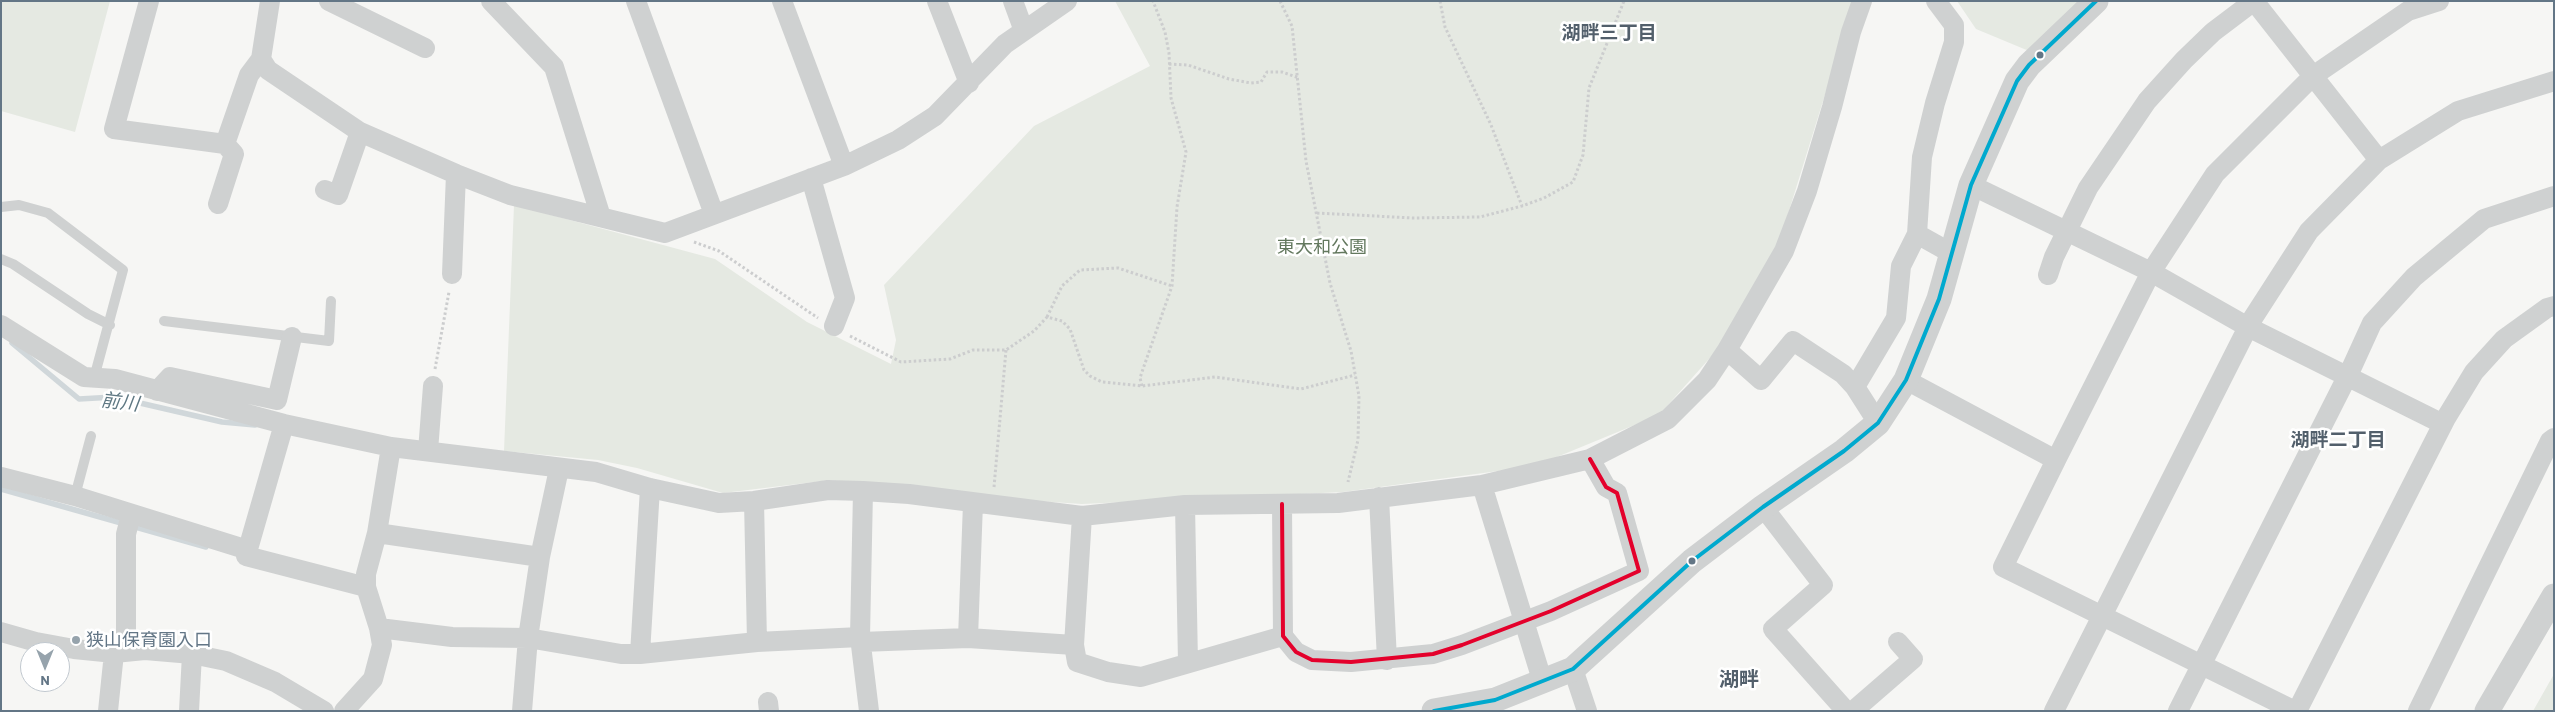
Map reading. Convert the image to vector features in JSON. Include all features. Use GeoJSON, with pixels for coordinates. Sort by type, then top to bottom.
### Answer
{"type":"FeatureCollection","features":[{"type":"Feature","properties":{"kind":"street"},"geometry":{"type":"LineString","coordinates":[[149,1],[114,129],[225,144],[234,154],[218,204]]}},
{"type":"Feature","properties":{"kind":"street"},"geometry":{"type":"LineString","coordinates":[[225,144],[249,75],[261,59],[270,1]]}},
{"type":"Feature","properties":{"kind":"street"},"geometry":{"type":"LineString","coordinates":[[329,1],[425,48]]}},
{"type":"Feature","properties":{"kind":"street"},"geometry":{"type":"LineString","coordinates":[[491,1],[554,67],[601,217]]}},
{"type":"Feature","properties":{"kind":"street"},"geometry":{"type":"LineString","coordinates":[[636,1],[714,214]]}},
{"type":"Feature","properties":{"kind":"street"},"geometry":{"type":"LineString","coordinates":[[782,1],[844,166]]}},
{"type":"Feature","properties":{"kind":"street"},"geometry":{"type":"LineString","coordinates":[[937,1],[970,83]]}},
{"type":"Feature","properties":{"kind":"street"},"geometry":{"type":"LineString","coordinates":[[1013,1],[1024,32]]}},
{"type":"Feature","properties":{"kind":"street"},"geometry":{"type":"LineString","coordinates":[[261,59],[268,70],[360,132],[456,174],[510,195],[665,233],[844,166],[898,140],[928,120],[970,83],[1006,44],[1067,1]]}},
{"type":"Feature","properties":{"kind":"street"},"geometry":{"type":"LineString","coordinates":[[1,325],[84,377],[115,379],[284,424],[391,447],[559,469],[596,472],[650,488],[719,503],[754,501],[828,490],[863,491],[909,494],[1082,516],[1185,505],[1338,503],[1482,485],[1590,459],[1668,419],[1707,380],[1784,251],[1807,191],[1832,107],[1850,32],[1862,1]]}},
{"type":"Feature","properties":{"kind":"street"},"geometry":{"type":"LineString","coordinates":[[1855,388],[1896,318],[1901,266],[1916,234],[1922,157],[1935,103],[1954,42],[1954,26],[1936,1]]}},
{"type":"Feature","properties":{"kind":"street"},"geometry":{"type":"LineString","coordinates":[[1434,711],[1496,705],[1573,669],[1692,561],[1763,506],[1844,451],[1878,423],[1906,380],[1939,298],[1971,185],[2018,81],[2029,65],[2096,1]]}},
{"type":"Feature","properties":{"kind":"street"},"geometry":{"type":"LineString","coordinates":[[2048,275],[2066,231],[2088,188],[2147,101],[2184,60],[2213,32],[2254,1],[2378,160]]}},
{"type":"Feature","properties":{"kind":"street"},"geometry":{"type":"LineString","coordinates":[[2439,1],[2408,12],[2313,76],[2215,174],[2151,272],[2003,567],[2202,663],[2296,711],[2443,424],[2474,372],[2504,339],[2547,308],[2554,306]]}},
{"type":"Feature","properties":{"kind":"street"},"geometry":{"type":"LineString","coordinates":[[2054,711],[2248,327],[2309,231],[2378,160],[2458,112],[2554,81]]}},
{"type":"Feature","properties":{"kind":"street"},"geometry":{"type":"LineString","coordinates":[[325,190],[338,195],[360,132]]}},
{"type":"Feature","properties":{"kind":"street"},"geometry":{"type":"LineString","coordinates":[[452,274],[456,174]]}},
{"type":"Feature","properties":{"kind":"street"},"geometry":{"type":"LineString","coordinates":[[811,178],[845,298],[834,326]]}},
{"type":"Feature","properties":{"kind":"street"},"geometry":{"type":"LineString","coordinates":[[1971,185],[2151,272],[2248,327],[2443,424]]}},
{"type":"Feature","properties":{"kind":"street"},"geometry":{"type":"LineString","coordinates":[[2178,711],[2348,376],[2372,323],[2414,277],[2484,219],[2554,196]]}},
{"type":"Feature","properties":{"kind":"street"},"geometry":{"type":"LineString","coordinates":[[1916,234],[1951,254]]}},
{"type":"Feature","properties":{"kind":"street"},"geometry":{"type":"LineString","coordinates":[[157,391],[170,377],[277,400],[292,337]]}},
{"type":"Feature","properties":{"kind":"street"},"geometry":{"type":"LineString","coordinates":[[1726,350],[1761,380],[1793,341],[1843,374],[1855,388],[1878,423]]}},
{"type":"Feature","properties":{"kind":"street"},"geometry":{"type":"LineString","coordinates":[[1906,380],[2056,460]]}},
{"type":"Feature","properties":{"kind":"street"},"geometry":{"type":"LineString","coordinates":[[428,451],[433,386]]}},
{"type":"Feature","properties":{"kind":"street"},"geometry":{"type":"LineString","coordinates":[[284,424],[246,556],[366,588]]}},
{"type":"Feature","properties":{"kind":"street"},"geometry":{"type":"LineString","coordinates":[[2418,711],[2550,441],[2554,438]]}},
{"type":"Feature","properties":{"kind":"street"},"geometry":{"type":"LineString","coordinates":[[344,711],[373,679],[382,645],[379,628],[366,588],[366,574],[377,532],[391,447]]}},
{"type":"Feature","properties":{"kind":"street"},"geometry":{"type":"LineString","coordinates":[[1282,504],[1283,636],[1296,652],[1312,660],[1351,662],[1387,660],[1433,654],[1462,645],[1550,611],[1639,571],[1617,493],[1606,487],[1590,459]]}},
{"type":"Feature","properties":{"kind":"street"},"geometry":{"type":"LineString","coordinates":[[522,711],[528,638],[540,557],[559,469]]}},
{"type":"Feature","properties":{"kind":"street"},"geometry":{"type":"LineString","coordinates":[[1,477],[75,496],[129,524],[248,550]]}},
{"type":"Feature","properties":{"kind":"street"},"geometry":{"type":"LineString","coordinates":[[1482,485],[1542,683]]}},
{"type":"Feature","properties":{"kind":"street"},"geometry":{"type":"LineString","coordinates":[[640,654],[650,488]]}},
{"type":"Feature","properties":{"kind":"street"},"geometry":{"type":"LineString","coordinates":[[863,491],[860,640],[868,711]]}},
{"type":"Feature","properties":{"kind":"street"},"geometry":{"type":"LineString","coordinates":[[1380,497],[1387,660]]}},
{"type":"Feature","properties":{"kind":"street"},"geometry":{"type":"LineString","coordinates":[[754,501],[757,642]]}},
{"type":"Feature","properties":{"kind":"street"},"geometry":{"type":"LineString","coordinates":[[968,638],[973,503]]}},
{"type":"Feature","properties":{"kind":"street"},"geometry":{"type":"LineString","coordinates":[[1185,505],[1188,663]]}},
{"type":"Feature","properties":{"kind":"street"},"geometry":{"type":"LineString","coordinates":[[1763,506],[1823,585],[1773,629],[1846,711]]}},
{"type":"Feature","properties":{"kind":"street"},"geometry":{"type":"LineString","coordinates":[[1082,516],[1074,645],[1077,662],[1108,672],[1141,677],[1283,636]]}},
{"type":"Feature","properties":{"kind":"street"},"geometry":{"type":"LineString","coordinates":[[108,711],[120,652],[129,524]]}},
{"type":"Feature","properties":{"kind":"street"},"geometry":{"type":"LineString","coordinates":[[377,532],[540,557]]}},
{"type":"Feature","properties":{"kind":"street"},"geometry":{"type":"LineString","coordinates":[[2486,711],[2554,596]]}},
{"type":"Feature","properties":{"kind":"street"},"geometry":{"type":"LineString","coordinates":[[379,628],[452,637],[528,638],[640,654],[757,642],[968,638],[1074,645]]}},
{"type":"Feature","properties":{"kind":"street"},"geometry":{"type":"LineString","coordinates":[[1,632],[36,642],[74,649],[120,652],[145,650],[192,654],[226,662],[275,682],[324,711]]}},
{"type":"Feature","properties":{"kind":"street"},"geometry":{"type":"LineString","coordinates":[[1853,711],[1913,659],[1898,642]]}},
{"type":"Feature","properties":{"kind":"street"},"geometry":{"type":"LineString","coordinates":[[189,711],[192,654]]}},
{"type":"Feature","properties":{"kind":"street"},"geometry":{"type":"LineString","coordinates":[[1573,669],[1588,711]]}},
{"type":"Feature","properties":{"kind":"lane"},"geometry":{"type":"LineString","coordinates":[[1,207],[19,204],[48,213],[123,270],[110,325],[94,378]]}},
{"type":"Feature","properties":{"kind":"lane"},"geometry":{"type":"LineString","coordinates":[[1,259],[13,264],[88,314],[110,325]]}},
{"type":"Feature","properties":{"kind":"lane"},"geometry":{"type":"LineString","coordinates":[[164,321],[329,341],[332,301]]}},
{"type":"Feature","properties":{"kind":"lane"},"geometry":{"type":"LineString","coordinates":[[75,496],[91,436]]}},
{"type":"Feature","properties":{"kind":"path"},"geometry":{"type":"LineString","coordinates":[[1142,386],[1140,378],[1172,286],[1177,207],[1186,152],[1171,98],[1165,32],[1153,1]]}},
{"type":"Feature","properties":{"kind":"path"},"geometry":{"type":"LineString","coordinates":[[1280,1],[1292,26],[1299,78],[1306,161],[1330,283],[1351,351],[1359,396],[1358,440],[1350,479]]}},
{"type":"Feature","properties":{"kind":"path"},"geometry":{"type":"LineString","coordinates":[[1440,1],[1446,27],[1491,125],[1522,206]]}},
{"type":"Feature","properties":{"kind":"path"},"geometry":{"type":"LineString","coordinates":[[1317,213],[1413,218],[1480,217],[1544,198],[1573,182],[1583,155],[1589,88],[1624,1]]}},
{"type":"Feature","properties":{"kind":"path"},"geometry":{"type":"LineString","coordinates":[[1169,64],[1188,65],[1229,79],[1251,83],[1262,82],[1267,72],[1282,72],[1299,78]]}},
{"type":"Feature","properties":{"kind":"path"},"geometry":{"type":"LineString","coordinates":[[665,233],[719,251],[813,315],[864,345],[901,362],[950,360],[973,350],[1006,350],[1034,331],[1047,317],[1062,286],[1080,270],[1118,268],[1172,286]]}},
{"type":"Feature","properties":{"kind":"path"},"geometry":{"type":"LineString","coordinates":[[433,386],[452,274]]}},
{"type":"Feature","properties":{"kind":"path"},"geometry":{"type":"LineString","coordinates":[[1047,317],[1062,321],[1070,329],[1081,363],[1090,376],[1102,382],[1142,386],[1215,377],[1301,389],[1355,375]]}},
{"type":"Feature","properties":{"kind":"path"},"geometry":{"type":"LineString","coordinates":[[995,478],[1006,350]]}},
{"type":"Feature","properties":{"kind":"green space"},"geometry":{"type":"Polygon","coordinates":[[[1,1],[110,1],[75,132],[1,111],[1,1]]]}},
{"type":"Feature","properties":{"kind":"green space","name":"東大和公園"},"geometry":{"type":"Polygon","coordinates":[[[1115,1],[1854,1],[1779,243],[1717,350],[1659,415],[1535,466],[1343,492],[1082,504],[993,498],[831,480],[723,493],[637,468],[598,460],[504,451],[514,205],[715,259],[807,322],[891,364],[896,340],[884,285],[1034,126],[1150,66],[1115,1]]]}},
{"type":"Feature","properties":{"kind":"green space"},"geometry":{"type":"Polygon","coordinates":[[[1957,1],[2083,1],[2029,51],[1976,29],[1957,1]]]}},
{"type":"Feature","properties":{"kind":"green space"},"geometry":{"type":"Polygon","coordinates":[[[2554,674],[2554,711],[2533,711],[2554,674]]]}},
{"type":"Feature","properties":{"kind":"waterway","name":"前川"},"geometry":{"type":"LineString","coordinates":[[12,343],[79,399],[114,397],[222,422],[255,425]]}},
{"type":"Feature","properties":{"kind":"waterway","name":"前川"},"geometry":{"type":"LineString","coordinates":[[1,489],[206,547]]}},
{"type":"Feature","properties":{"kind":"transit line"},"geometry":{"type":"LineString","coordinates":[[1434,711],[1495,700],[1573,669],[1692,561],[1763,507],[1844,451],[1878,423],[1906,380],[1939,299],[1971,185],[2017,81],[2029,65],[2096,1]]}},
{"type":"Feature","properties":{"kind":"transit line"},"geometry":{"type":"LineString","coordinates":[[1282,504],[1283,636],[1296,652],[1312,660],[1351,662],[1433,654],[1551,611],[1639,571],[1617,493],[1606,487],[1590,459]]}},
{"type":"Feature","properties":{"kind":"place","name":"狭山保育園入口"},"geometry":{"type":"Point","coordinates":[76,640]}},
{"type":"Feature","properties":{"kind":"district","name":"湖畔三丁目"},"geometry":{"type":"Point","coordinates":[1609,33]}},
{"type":"Feature","properties":{"kind":"district","name":"湖畔二丁目"},"geometry":{"type":"Point","coordinates":[2338,440]}},
{"type":"Feature","properties":{"kind":"district","name":"湖畔"},"geometry":{"type":"Point","coordinates":[1739,679]}}]}
